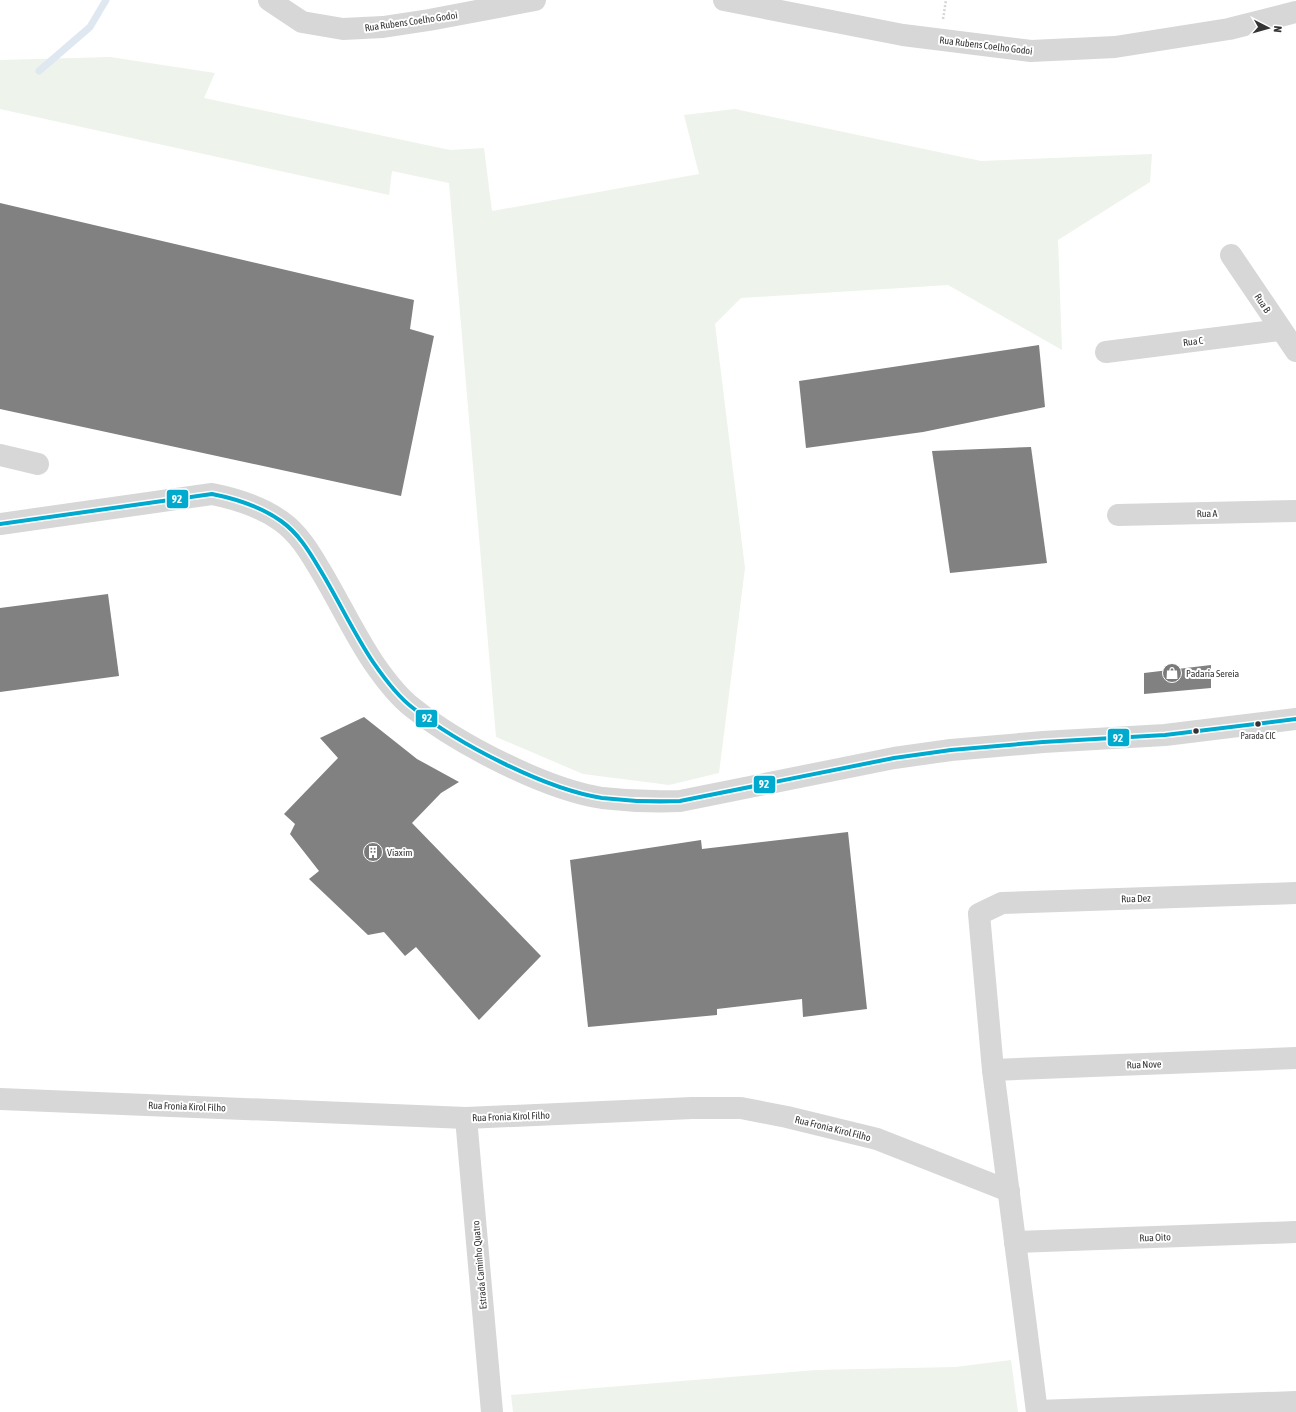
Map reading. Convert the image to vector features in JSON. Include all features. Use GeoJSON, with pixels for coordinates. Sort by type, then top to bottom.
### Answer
{"type":"FeatureCollection","features":[{"type":"Feature","properties":{"kind":"street","name":"Rua Rubens Coelho Godoi"},"geometry":{"type":"LineString","coordinates":[[269,0],[302,22],[343,29],[383,27],[535,0]]}},
{"type":"Feature","properties":{"kind":"street","name":"Rua Rubens Coelho Godoi"},"geometry":{"type":"LineString","coordinates":[[724,0],[903,35],[1031,52],[1115,47],[1229,29],[1296,12]]}},
{"type":"Feature","properties":{"kind":"street","name":"Rua B"},"geometry":{"type":"LineString","coordinates":[[1232,255],[1280,330],[1296,351]]}},
{"type":"Feature","properties":{"kind":"street","name":"Rua C"},"geometry":{"type":"LineString","coordinates":[[1106,352],[1280,330]]}},
{"type":"Feature","properties":{"kind":"street"},"geometry":{"type":"LineString","coordinates":[[0,455],[38,464]]}},
{"type":"Feature","properties":{"kind":"street"},"geometry":{"type":"LineString","coordinates":[[0,524],[212,494],[239,500],[261,508],[282,522],[305,545],[373,662],[393,688],[412,707],[487,755],[559,787],[601,798],[651,802],[680,801],[894,758],[936,752],[1043,742],[1165,735],[1296,719]]}},
{"type":"Feature","properties":{"kind":"street","name":"Rua A"},"geometry":{"type":"LineString","coordinates":[[1118,515],[1296,511]]}},
{"type":"Feature","properties":{"kind":"street","name":"Rua Dez"},"geometry":{"type":"LineString","coordinates":[[993,1070],[979,914],[1002,903],[1296,893]]}},
{"type":"Feature","properties":{"kind":"street","name":"Rua Nove"},"geometry":{"type":"LineString","coordinates":[[993,1070],[1296,1058]]}},
{"type":"Feature","properties":{"kind":"street"},"geometry":{"type":"LineString","coordinates":[[993,1070],[1037,1412],[1296,1402]]}},
{"type":"Feature","properties":{"kind":"street","name":"Rua Fronia Kirol Filho"},"geometry":{"type":"LineString","coordinates":[[0,1099],[466,1118],[692,1108],[741,1108],[876,1138],[1009,1191]]}},
{"type":"Feature","properties":{"kind":"street","name":"Estrada Caminho Quatro"},"geometry":{"type":"LineString","coordinates":[[466,1118],[492,1412]]}},
{"type":"Feature","properties":{"kind":"street","name":"Rua Oito"},"geometry":{"type":"LineString","coordinates":[[1015,1242],[1296,1232]]}},
{"type":"Feature","properties":{"kind":"shaded area"},"geometry":{"type":"Polygon","coordinates":[[[110,57],[215,73],[204,98],[450,150],[484,148],[492,211],[699,174],[684,115],[735,109],[981,161],[1152,154],[1150,182],[1058,240],[1062,350],[948,285],[741,298],[715,324],[745,568],[719,773],[669,785],[583,774],[496,737],[449,183],[392,171],[389,195],[0,109],[0,60],[110,57]]]}},
{"type":"Feature","properties":{"kind":"shaded area"},"geometry":{"type":"Polygon","coordinates":[[[1011,1360],[1018,1412],[513,1412],[511,1395],[816,1370],[955,1367],[1011,1360]]]}},
{"type":"Feature","properties":{"kind":"building"},"geometry":{"type":"Polygon","coordinates":[[[0,203],[414,300],[410,329],[434,336],[401,496],[0,409],[0,203]]]}},
{"type":"Feature","properties":{"kind":"building"},"geometry":{"type":"Polygon","coordinates":[[[1039,345],[1045,407],[923,432],[806,448],[799,381],[1039,345]]]}},
{"type":"Feature","properties":{"kind":"building"},"geometry":{"type":"Polygon","coordinates":[[[1031,447],[1047,563],[950,573],[932,451],[1031,447]]]}},
{"type":"Feature","properties":{"kind":"building"},"geometry":{"type":"Polygon","coordinates":[[[108,594],[119,676],[0,692],[0,608],[108,594]]]}},
{"type":"Feature","properties":{"kind":"building"},"geometry":{"type":"Polygon","coordinates":[[[1211,665],[1211,688],[1144,694],[1144,673],[1211,665]]]}},
{"type":"Feature","properties":{"kind":"building","name":"Viaxim"},"geometry":{"type":"Polygon","coordinates":[[[364,717],[417,759],[459,782],[441,793],[412,823],[541,956],[479,1020],[416,947],[405,956],[384,932],[368,935],[309,879],[319,871],[290,834],[295,824],[284,814],[338,758],[320,738],[364,717]]]}},
{"type":"Feature","properties":{"kind":"building"},"geometry":{"type":"Polygon","coordinates":[[[848,832],[867,1009],[803,1017],[802,999],[717,1009],[717,1015],[588,1027],[570,860],[701,840],[702,849],[848,832]]]}},
{"type":"Feature","properties":{"kind":"waterway"},"geometry":{"type":"LineString","coordinates":[[39,71],[90,27],[106,0]]}},
{"type":"Feature","properties":{"kind":"transit line","name":"92"},"geometry":{"type":"LineString","coordinates":[[0,524],[212,494],[257,507],[281,521],[293,531],[303,543],[373,662],[391,686],[407,703],[454,736],[503,763],[555,785],[579,793],[602,798],[641,801],[680,801],[894,758],[951,750],[1043,742],[1165,735],[1296,719]]}},
{"type":"Feature","properties":{"kind":"place","name":"Padaria Sereia"},"geometry":{"type":"Point","coordinates":[1172,673]}},
{"type":"Feature","properties":{"kind":"place","name":"Parada CIC"},"geometry":{"type":"Point","coordinates":[1258,724]}},
{"type":"Feature","properties":{"kind":"place","name":"Viaxim"},"geometry":{"type":"Point","coordinates":[373,852]}}]}
